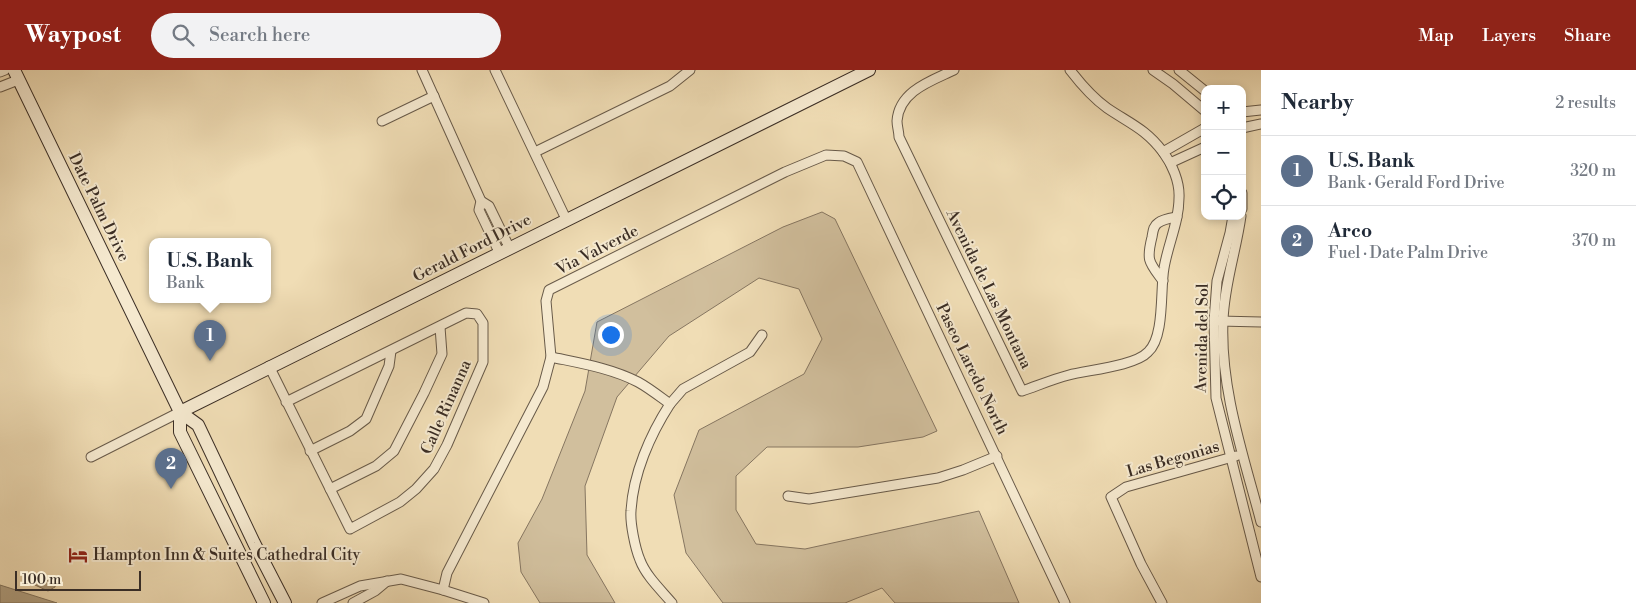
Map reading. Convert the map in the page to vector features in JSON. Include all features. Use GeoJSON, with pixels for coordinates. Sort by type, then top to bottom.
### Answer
{"type":"FeatureCollection","features":[{"type":"Feature","properties":{"kind":"main road","name":"Gerald Ford Drive"},"geometry":{"type":"LineString","coordinates":[[180,412],[861,72]]}},
{"type":"Feature","properties":{"kind":"main road","name":"Date Palm Drive"},"geometry":{"type":"LineString","coordinates":[[16,75],[180,412],[180,432],[264,603]]}},
{"type":"Feature","properties":{"kind":"main road","name":"Date Palm Drive"},"geometry":{"type":"LineString","coordinates":[[180,412],[198,426],[285,603]]}},
{"type":"Feature","properties":{"kind":"main road"},"geometry":{"type":"LineString","coordinates":[[253,580],[270,592],[276,603]]}},
{"type":"Feature","properties":{"kind":"street"},"geometry":{"type":"LineString","coordinates":[[0,72],[5,70]]}},
{"type":"Feature","properties":{"kind":"street"},"geometry":{"type":"LineString","coordinates":[[422,70],[481,201],[479,210],[504,250]]}},
{"type":"Feature","properties":{"kind":"street"},"geometry":{"type":"LineString","coordinates":[[495,70],[566,219]]}},
{"type":"Feature","properties":{"kind":"street"},"geometry":{"type":"LineString","coordinates":[[534,152],[670,86],[690,70]]}},
{"type":"Feature","properties":{"kind":"street","name":"Avenida de Las Montana"},"geometry":{"type":"LineString","coordinates":[[954,70],[920,87],[903,100],[897,121],[899,137],[1022,391],[1068,375],[1134,360],[1149,352],[1157,337],[1164,268],[1177,217],[1180,196],[1176,176],[1163,152],[1144,130],[1106,107],[1070,70]]}},
{"type":"Feature","properties":{"kind":"street"},"geometry":{"type":"LineString","coordinates":[[1153,70],[1201,108]]}},
{"type":"Feature","properties":{"kind":"street"},"geometry":{"type":"LineString","coordinates":[[1179,70],[1201,88]]}},
{"type":"Feature","properties":{"kind":"street"},"geometry":{"type":"LineString","coordinates":[[0,87],[16,75]]}},
{"type":"Feature","properties":{"kind":"street"},"geometry":{"type":"LineString","coordinates":[[382,121],[434,96]]}},
{"type":"Feature","properties":{"kind":"street"},"geometry":{"type":"LineString","coordinates":[[1246,112],[1261,110]]}},
{"type":"Feature","properties":{"kind":"street"},"geometry":{"type":"LineString","coordinates":[[1246,127],[1261,124]]}},
{"type":"Feature","properties":{"kind":"street"},"geometry":{"type":"LineString","coordinates":[[1163,152],[1202,130]]}},
{"type":"Feature","properties":{"kind":"street"},"geometry":{"type":"LineString","coordinates":[[1170,163],[1201,149]]}},
{"type":"Feature","properties":{"kind":"street","name":"Via Valverde"},"geometry":{"type":"LineString","coordinates":[[443,590],[447,574],[543,387],[551,357],[546,301],[549,290],[785,172],[826,155],[844,156]]}},
{"type":"Feature","properties":{"kind":"street","name":"Paseo Laredo North"},"geometry":{"type":"LineString","coordinates":[[844,156],[857,162],[1065,603]]}},
{"type":"Feature","properties":{"kind":"street"},"geometry":{"type":"LineString","coordinates":[[481,201],[488,204],[492,212],[504,250]]}},
{"type":"Feature","properties":{"kind":"street"},"geometry":{"type":"LineString","coordinates":[[483,217],[492,212]]}},
{"type":"Feature","properties":{"kind":"street"},"geometry":{"type":"LineString","coordinates":[[1163,281],[1153,268],[1148,258],[1148,253],[1155,226],[1158,222],[1177,217]]}},
{"type":"Feature","properties":{"kind":"street","name":"Avenida del Sol"},"geometry":{"type":"LineString","coordinates":[[1232,220],[1230,233],[1217,281],[1219,321],[1229,394],[1261,522]]}},
{"type":"Feature","properties":{"kind":"street","name":"Avenida del Sol"},"geometry":{"type":"LineString","coordinates":[[1241,220],[1219,321],[1216,398],[1261,577]]}},
{"type":"Feature","properties":{"kind":"street","name":"Calle Rinanna"},"geometry":{"type":"LineString","coordinates":[[330,489],[350,529],[400,502],[416,489],[434,469],[447,445],[483,362],[483,323],[476,314],[466,313],[440,327]]}},
{"type":"Feature","properties":{"kind":"street"},"geometry":{"type":"LineString","coordinates":[[1219,321],[1261,322]]}},
{"type":"Feature","properties":{"kind":"street"},"geometry":{"type":"LineString","coordinates":[[269,366],[286,402],[310,451],[330,489],[376,466],[394,451],[442,354],[440,327],[286,402]]}},
{"type":"Feature","properties":{"kind":"street"},"geometry":{"type":"LineString","coordinates":[[672,603],[640,561],[630,514],[634,486],[656,425],[670,404],[683,389],[750,352],[762,334]]}},
{"type":"Feature","properties":{"kind":"street"},"geometry":{"type":"LineString","coordinates":[[310,451],[350,431],[366,419],[389,366],[391,350]]}},
{"type":"Feature","properties":{"kind":"street"},"geometry":{"type":"LineString","coordinates":[[551,357],[584,364],[636,381],[652,390],[670,404]]}},
{"type":"Feature","properties":{"kind":"street","name":"Gerald Ford Drive"},"geometry":{"type":"LineString","coordinates":[[91,458],[180,412]]}},
{"type":"Feature","properties":{"kind":"street","name":"Las Begonias"},"geometry":{"type":"LineString","coordinates":[[1162,603],[1141,564],[1111,497],[1126,487],[1243,454]]}},
{"type":"Feature","properties":{"kind":"street"},"geometry":{"type":"LineString","coordinates":[[788,496],[809,498],[938,478],[997,456]]}},
{"type":"Feature","properties":{"kind":"street"},"geometry":{"type":"LineString","coordinates":[[322,603],[340,599],[360,586],[401,578],[484,603]]}},
{"type":"Feature","properties":{"kind":"street"},"geometry":{"type":"LineString","coordinates":[[353,603],[375,591],[388,581]]}},
{"type":"Feature","properties":{"kind":"shaded area"},"geometry":{"type":"Polygon","coordinates":[[[822,212],[835,219],[937,431],[923,437],[858,447],[767,447],[736,476],[736,510],[756,544],[805,549],[979,511],[1019,603],[895,603],[882,588],[845,603],[723,603],[686,553],[674,495],[699,430],[804,374],[822,339],[799,289],[759,278],[669,336],[617,397],[585,486],[587,555],[615,603],[540,603],[521,572],[518,543],[542,499],[585,391],[597,322],[783,227],[822,212]]]}},
{"type":"Feature","properties":{"kind":"shaded area"},"geometry":{"type":"Polygon","coordinates":[[[41,575],[47,581],[52,577],[56,582],[55,587],[48,591],[35,585],[35,578],[41,575]]]}},
{"type":"Feature","properties":{"kind":"shaded area"},"geometry":{"type":"Polygon","coordinates":[[[0,585],[57,603],[0,603],[0,585]]]}},
{"type":"Feature","properties":{"kind":"place","name":"U.S. Bank"},"geometry":{"type":"Point","coordinates":[210,361]}},
{"type":"Feature","properties":{"kind":"place","name":"Arco"},"geometry":{"type":"Point","coordinates":[171,489]}},
{"type":"Feature","properties":{"kind":"place","name":"Hampton Inn & Suites Cathedral City"},"geometry":{"type":"Point","coordinates":[78,555]}}]}
